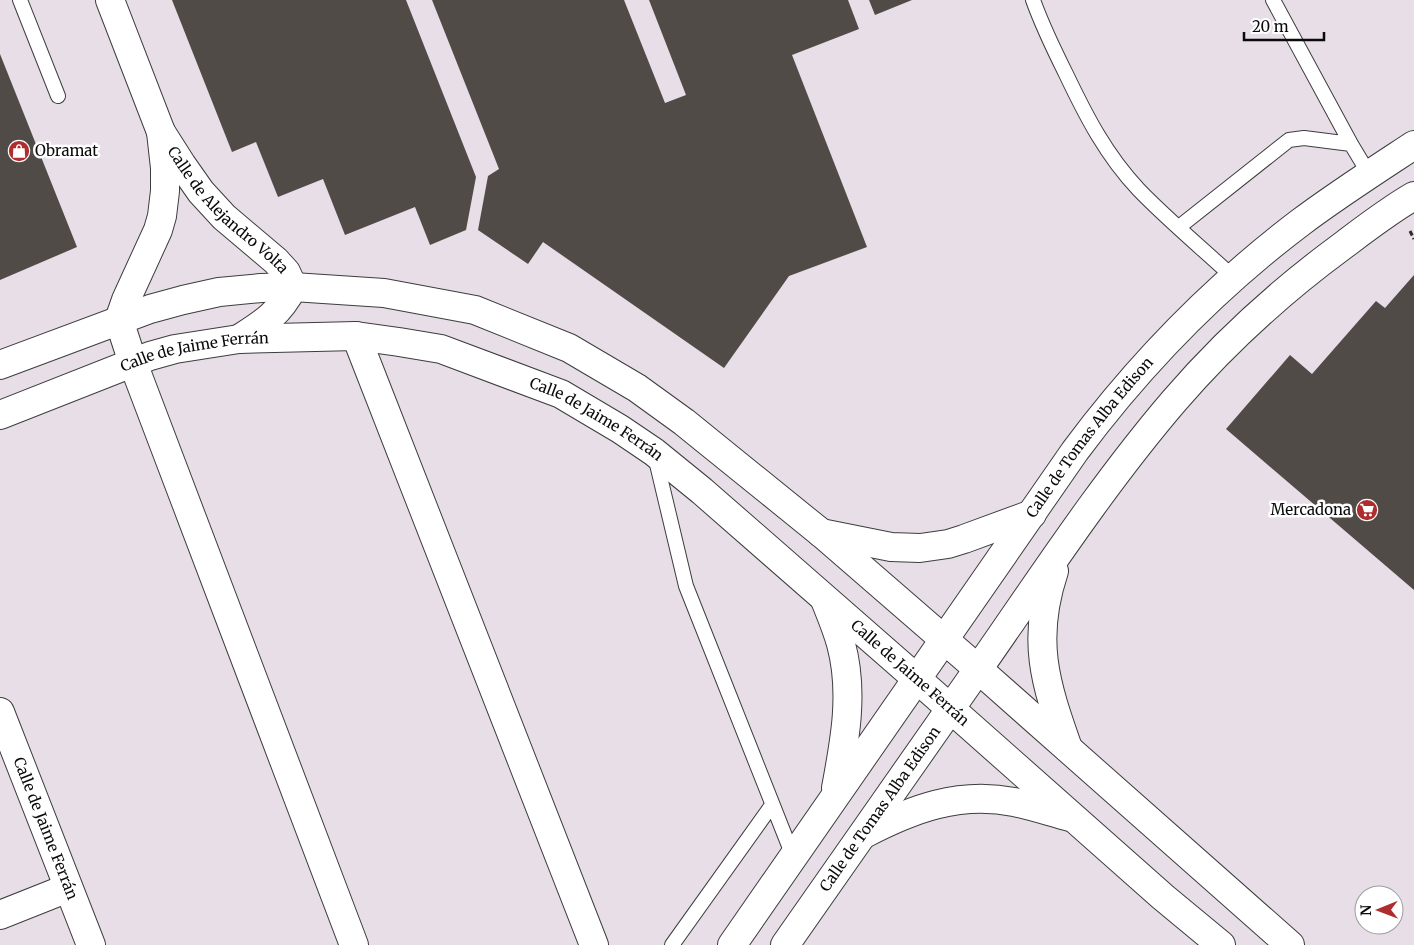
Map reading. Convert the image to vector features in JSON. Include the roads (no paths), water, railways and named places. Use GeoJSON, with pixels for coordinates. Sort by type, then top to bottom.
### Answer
{"type":"FeatureCollection","features":[{"type":"Feature","properties":{"kind":"street","name":"Calle de Alejandro Volta"},"geometry":{"type":"LineString","coordinates":[[110,0],[161,132],[201,192],[224,217],[276,261],[286,272],[293,287]]}},
{"type":"Feature","properties":{"kind":"street","name":"Calle de Alejandro Volta"},"geometry":{"type":"LineString","coordinates":[[120,320],[126,300],[158,230],[162,216],[165,168],[161,132]]}},
{"type":"Feature","properties":{"kind":"street","name":"Calle de Tomas Alba Edison"},"geometry":{"type":"LineString","coordinates":[[732,945],[1075,451],[1118,395],[1167,342],[1234,278],[1301,223],[1369,174],[1414,145]]}},
{"type":"Feature","properties":{"kind":"street","name":"Calle de Tomas Alba Edison"},"geometry":{"type":"LineString","coordinates":[[784,945],[1061,549],[1140,443],[1175,400],[1267,306],[1324,259],[1389,210],[1414,196]]}},
{"type":"Feature","properties":{"kind":"street"},"geometry":{"type":"LineString","coordinates":[[239,339],[268,320],[284,304],[293,287]]}},
{"type":"Feature","properties":{"kind":"street"},"geometry":{"type":"LineString","coordinates":[[0,365],[120,320],[183,300],[219,292],[293,287],[384,293],[474,310],[569,348],[637,388],[684,422],[820,532],[1290,945]]}},
{"type":"Feature","properties":{"kind":"street"},"geometry":{"type":"LineString","coordinates":[[120,320],[133,362],[354,945]]}},
{"type":"Feature","properties":{"kind":"street"},"geometry":{"type":"LineString","coordinates":[[356,336],[594,945]]}},
{"type":"Feature","properties":{"kind":"street","name":"Calle de Jaime Ferrán"},"geometry":{"type":"LineString","coordinates":[[0,415],[133,362],[176,349],[239,339],[356,336],[441,350],[560,394],[586,408],[654,452],[702,491],[1163,897],[1221,945]]}},
{"type":"Feature","properties":{"kind":"street"},"geometry":{"type":"LineString","coordinates":[[820,532],[891,547],[920,548],[948,544],[1032,514]]}},
{"type":"Feature","properties":{"kind":"street","name":"Calle de Tomas Alba Edison"},"geometry":{"type":"LineString","coordinates":[[1061,549],[1046,602],[1042,650],[1053,704],[1070,752]]}},
{"type":"Feature","properties":{"kind":"street","name":"Calle de Tomas Alba Edison"},"geometry":{"type":"LineString","coordinates":[[825,599],[841,643],[848,690],[845,731],[835,796]]}},
{"type":"Feature","properties":{"kind":"street","name":"Calle de Jaime Ferrán"},"geometry":{"type":"LineString","coordinates":[[0,712],[91,945]]}},
{"type":"Feature","properties":{"kind":"street","name":"Calle de Jaime Ferrán"},"geometry":{"type":"LineString","coordinates":[[860,836],[913,810],[959,800],[1014,802],[1076,819]]}},
{"type":"Feature","properties":{"kind":"street"},"geometry":{"type":"LineString","coordinates":[[0,915],[68,888]]}},
{"type":"Feature","properties":{"kind":"lane"},"geometry":{"type":"LineString","coordinates":[[20,0],[58,96]]}},
{"type":"Feature","properties":{"kind":"lane"},"geometry":{"type":"LineString","coordinates":[[1034,0],[1050,43],[1098,137],[1138,189],[1234,278]]}},
{"type":"Feature","properties":{"kind":"lane"},"geometry":{"type":"LineString","coordinates":[[1273,0],[1369,174]]}},
{"type":"Feature","properties":{"kind":"lane"},"geometry":{"type":"LineString","coordinates":[[1179,227],[1289,140],[1304,138],[1351,144]]}},
{"type":"Feature","properties":{"kind":"lane"},"geometry":{"type":"LineString","coordinates":[[654,452],[686,586],[793,856]]}},
{"type":"Feature","properties":{"kind":"lane"},"geometry":{"type":"LineString","coordinates":[[672,945],[772,805]]}},
{"type":"Feature","properties":{"kind":"place","name":"Obramat"},"geometry":{"type":"Point","coordinates":[19,151]}},
{"type":"Feature","properties":{"kind":"place","name":"Mercadona"},"geometry":{"type":"Point","coordinates":[1367,510]}}]}
